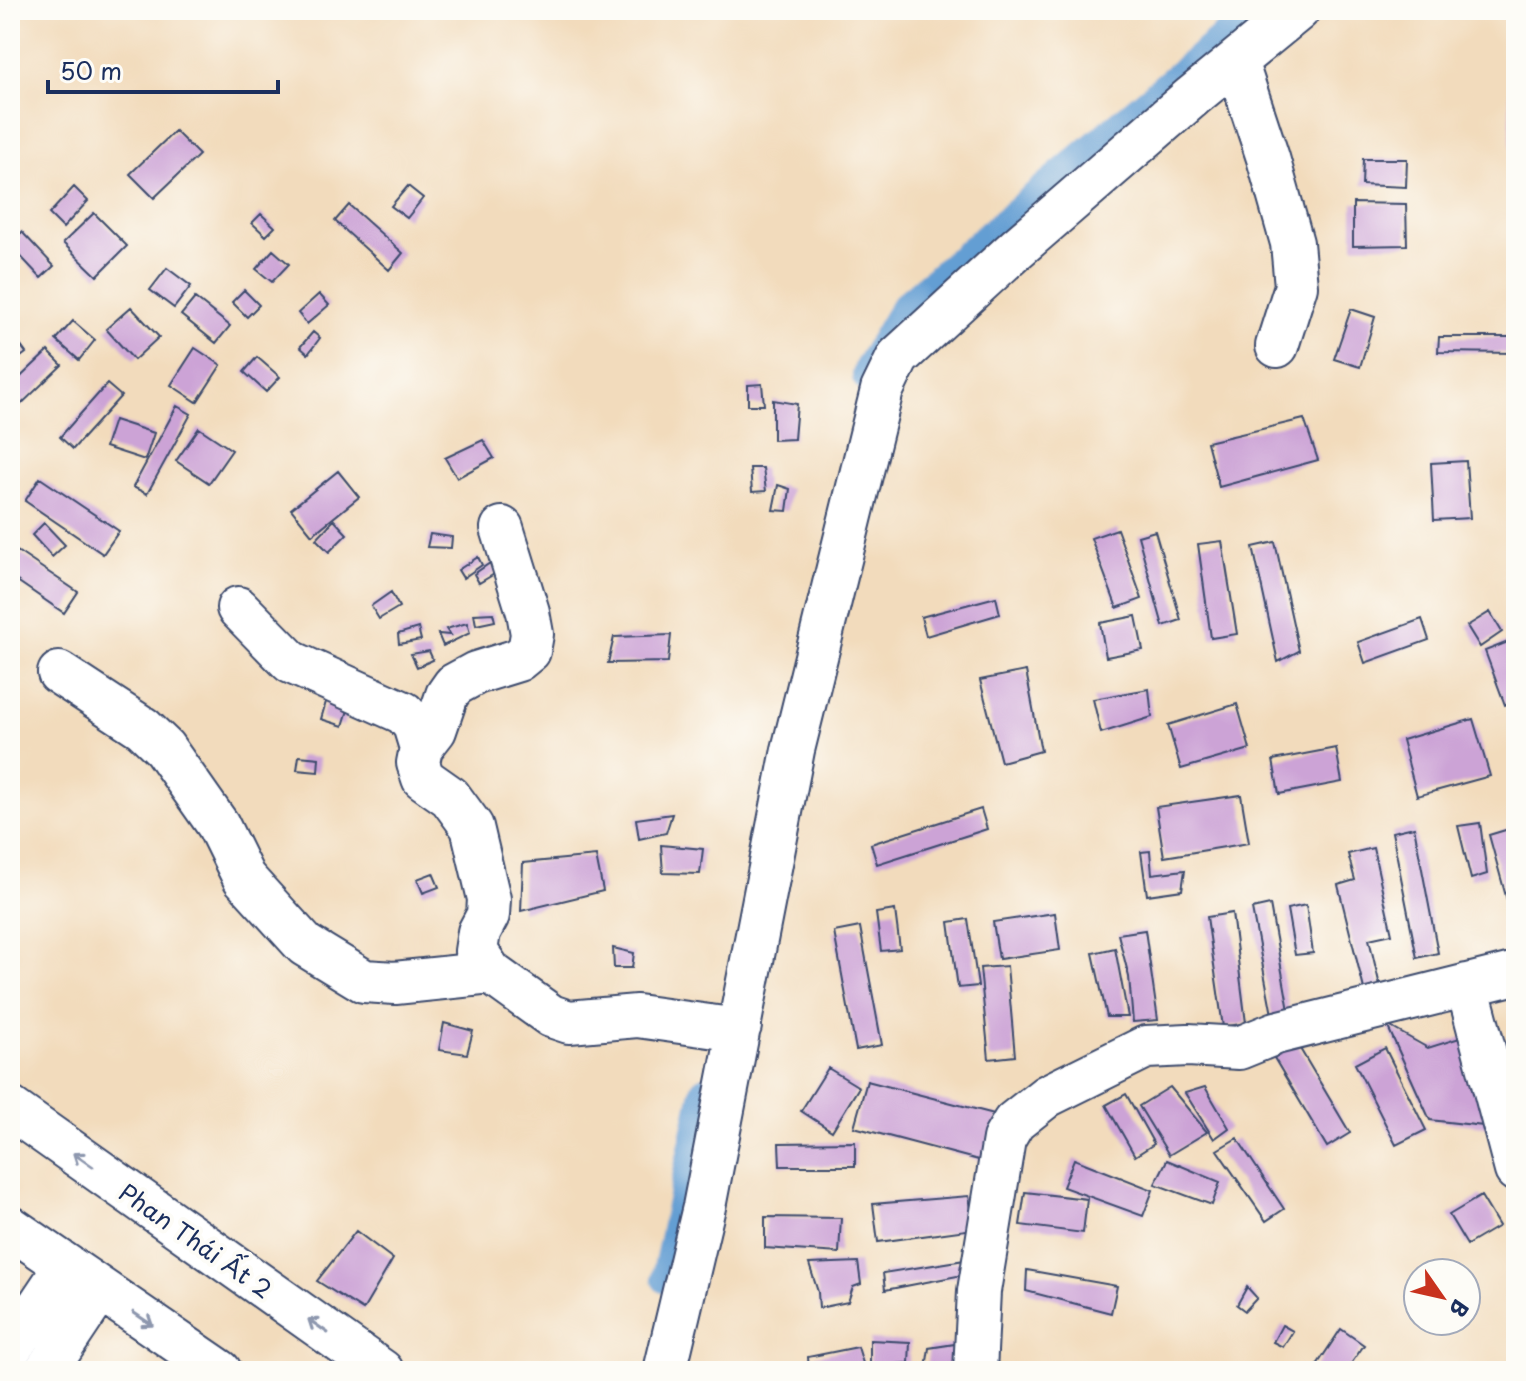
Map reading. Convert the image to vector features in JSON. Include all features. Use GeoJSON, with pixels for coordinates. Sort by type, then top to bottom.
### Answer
{"type":"FeatureCollection","features":[{"type":"Feature","properties":{"kind":"street"},"geometry":{"type":"LineString","coordinates":[[665,1371],[704,1207],[719,1026],[793,750],[882,390],[898,357],[1016,249],[1298,10]]}},
{"type":"Feature","properties":{"kind":"street"},"geometry":{"type":"LineString","coordinates":[[1236,61],[1292,243],[1296,286],[1277,346]]}},
{"type":"Feature","properties":{"kind":"street"},"geometry":{"type":"LineString","coordinates":[[502,528],[528,612],[532,634],[529,651],[518,660],[476,673],[454,685],[447,695],[435,730],[421,748],[418,763],[423,778],[450,797],[472,827],[489,899],[488,915],[479,932],[476,951],[491,973],[551,1016],[569,1022],[637,1016],[719,1026]]}},
{"type":"Feature","properties":{"kind":"street"},"geometry":{"type":"LineString","coordinates":[[238,608],[291,662],[404,713],[414,725],[421,748]]}},
{"type":"Feature","properties":{"kind":"street"},"geometry":{"type":"LineString","coordinates":[[59,673],[143,728],[164,748],[218,825],[244,878],[305,945],[364,981],[395,983],[491,973]]}},
{"type":"Feature","properties":{"kind":"street"},"geometry":{"type":"LineString","coordinates":[[975,1371],[979,1291],[1004,1139],[1014,1122],[1047,1096],[1146,1047],[1188,1045],[1239,1048],[1276,1033],[1516,973]]}},
{"type":"Feature","properties":{"kind":"street"},"geometry":{"type":"LineString","coordinates":[[1467,985],[1516,1170]]}},
{"type":"Feature","properties":{"kind":"street","name":"Phan Thái Ất 2"},"geometry":{"type":"LineString","coordinates":[[10,1108],[382,1371]]}},
{"type":"Feature","properties":{"kind":"street"},"geometry":{"type":"LineString","coordinates":[[10,1227],[220,1371]]}},
{"type":"Feature","properties":{"kind":"street"},"geometry":{"type":"LineString","coordinates":[[10,1349],[65,1267]]}},
{"type":"Feature","properties":{"kind":"street"},"geometry":{"type":"LineString","coordinates":[[46,1371],[100,1290]]}},
{"type":"Feature","properties":{"kind":"building"},"geometry":{"type":"Polygon","coordinates":[[[1516,85],[1516,152],[1511,152],[1509,86],[1516,85]]]}},
{"type":"Feature","properties":{"kind":"building"},"geometry":{"type":"Polygon","coordinates":[[[175,131],[199,155],[154,198],[130,174],[175,131]]]}},
{"type":"Feature","properties":{"kind":"building"},"geometry":{"type":"Polygon","coordinates":[[[1363,159],[1407,159],[1406,187],[1362,185],[1363,159]]]}},
{"type":"Feature","properties":{"kind":"building"},"geometry":{"type":"Polygon","coordinates":[[[408,186],[423,198],[407,218],[391,206],[408,186]]]}},
{"type":"Feature","properties":{"kind":"building"},"geometry":{"type":"Polygon","coordinates":[[[74,187],[88,201],[63,228],[49,214],[74,187]]]}},
{"type":"Feature","properties":{"kind":"building"},"geometry":{"type":"Polygon","coordinates":[[[1353,203],[1406,204],[1407,245],[1353,246],[1353,203]]]}},
{"type":"Feature","properties":{"kind":"building"},"geometry":{"type":"Polygon","coordinates":[[[349,205],[403,253],[389,270],[335,221],[349,205]]]}},
{"type":"Feature","properties":{"kind":"building"},"geometry":{"type":"Polygon","coordinates":[[[94,213],[127,246],[97,276],[63,243],[94,213]]]}},
{"type":"Feature","properties":{"kind":"building"},"geometry":{"type":"Polygon","coordinates":[[[261,214],[275,227],[266,236],[252,223],[261,214]]]}},
{"type":"Feature","properties":{"kind":"building"},"geometry":{"type":"Polygon","coordinates":[[[22,232],[54,266],[41,278],[10,245],[22,232]]]}},
{"type":"Feature","properties":{"kind":"building"},"geometry":{"type":"Polygon","coordinates":[[[273,250],[289,264],[272,282],[256,269],[273,250]]]}},
{"type":"Feature","properties":{"kind":"building"},"geometry":{"type":"Polygon","coordinates":[[[167,268],[191,286],[174,308],[150,290],[167,268]]]}},
{"type":"Feature","properties":{"kind":"building"},"geometry":{"type":"Polygon","coordinates":[[[244,290],[259,305],[247,317],[232,302],[244,290]]]}},
{"type":"Feature","properties":{"kind":"building"},"geometry":{"type":"Polygon","coordinates":[[[319,294],[329,305],[307,324],[298,313],[319,294]]]}},
{"type":"Feature","properties":{"kind":"building"},"geometry":{"type":"Polygon","coordinates":[[[195,298],[230,326],[216,343],[181,315],[195,298]]]}},
{"type":"Feature","properties":{"kind":"building"},"geometry":{"type":"Polygon","coordinates":[[[131,307],[159,337],[134,360],[106,329],[131,307]]]}},
{"type":"Feature","properties":{"kind":"building"},"geometry":{"type":"Polygon","coordinates":[[[1351,309],[1375,317],[1360,367],[1334,359],[1351,309]]]}},
{"type":"Feature","properties":{"kind":"building"},"geometry":{"type":"Polygon","coordinates":[[[73,321],[95,340],[79,360],[56,340],[73,321]]]}},
{"type":"Feature","properties":{"kind":"building"},"geometry":{"type":"Polygon","coordinates":[[[10,331],[26,353],[10,365],[10,331]]]}},
{"type":"Feature","properties":{"kind":"building"},"geometry":{"type":"Polygon","coordinates":[[[313,332],[320,338],[308,354],[300,347],[313,332]]]}},
{"type":"Feature","properties":{"kind":"building"},"geometry":{"type":"Polygon","coordinates":[[[1439,337],[1516,337],[1516,353],[1438,352],[1439,337]]]}},
{"type":"Feature","properties":{"kind":"building"},"geometry":{"type":"Polygon","coordinates":[[[195,348],[221,365],[197,402],[171,385],[195,348]]]}},
{"type":"Feature","properties":{"kind":"building"},"geometry":{"type":"Polygon","coordinates":[[[48,351],[62,365],[10,415],[10,387],[48,351]]]}},
{"type":"Feature","properties":{"kind":"building"},"geometry":{"type":"Polygon","coordinates":[[[257,357],[280,377],[266,392],[244,372],[257,357]]]}},
{"type":"Feature","properties":{"kind":"building"},"geometry":{"type":"Polygon","coordinates":[[[107,384],[121,396],[73,449],[60,437],[107,384]]]}},
{"type":"Feature","properties":{"kind":"building"},"geometry":{"type":"Polygon","coordinates":[[[762,384],[764,405],[748,405],[748,385],[762,384]]]}},
{"type":"Feature","properties":{"kind":"building"},"geometry":{"type":"Polygon","coordinates":[[[773,400],[797,404],[794,439],[773,440],[773,400]]]}},
{"type":"Feature","properties":{"kind":"building"},"geometry":{"type":"Polygon","coordinates":[[[177,406],[191,414],[147,494],[133,487],[177,406]]]}},
{"type":"Feature","properties":{"kind":"building"},"geometry":{"type":"Polygon","coordinates":[[[1304,419],[1318,460],[1219,487],[1207,442],[1304,419]]]}},
{"type":"Feature","properties":{"kind":"building"},"geometry":{"type":"Polygon","coordinates":[[[114,420],[154,433],[145,460],[105,447],[114,420]]]}},
{"type":"Feature","properties":{"kind":"building"},"geometry":{"type":"Polygon","coordinates":[[[199,428],[232,450],[209,483],[176,461],[199,428]]]}},
{"type":"Feature","properties":{"kind":"building"},"geometry":{"type":"Polygon","coordinates":[[[483,440],[494,458],[457,478],[445,458],[483,440]]]}},
{"type":"Feature","properties":{"kind":"building"},"geometry":{"type":"Polygon","coordinates":[[[1466,461],[1470,518],[1434,520],[1431,463],[1466,461]]]}},
{"type":"Feature","properties":{"kind":"building"},"geometry":{"type":"Polygon","coordinates":[[[750,468],[763,468],[766,491],[752,492],[750,468]]]}},
{"type":"Feature","properties":{"kind":"building"},"geometry":{"type":"Polygon","coordinates":[[[338,471],[359,497],[312,535],[291,509],[338,471]]]}},
{"type":"Feature","properties":{"kind":"building"},"geometry":{"type":"Polygon","coordinates":[[[40,478],[119,531],[103,554],[25,501],[40,478]]]}},
{"type":"Feature","properties":{"kind":"building"},"geometry":{"type":"Polygon","coordinates":[[[778,485],[790,489],[787,511],[773,510],[778,485]]]}},
{"type":"Feature","properties":{"kind":"building"},"geometry":{"type":"Polygon","coordinates":[[[334,520],[347,534],[329,552],[316,539],[334,520]]]}},
{"type":"Feature","properties":{"kind":"building"},"geometry":{"type":"Polygon","coordinates":[[[44,523],[65,545],[52,557],[32,535],[44,523]]]}},
{"type":"Feature","properties":{"kind":"building"},"geometry":{"type":"Polygon","coordinates":[[[1117,529],[1142,599],[1117,608],[1091,538],[1117,529]]]}},
{"type":"Feature","properties":{"kind":"building"},"geometry":{"type":"Polygon","coordinates":[[[1155,531],[1181,620],[1163,626],[1138,536],[1155,531]]]}},
{"type":"Feature","properties":{"kind":"building"},"geometry":{"type":"Polygon","coordinates":[[[430,534],[452,537],[451,548],[427,547],[430,534]]]}},
{"type":"Feature","properties":{"kind":"building"},"geometry":{"type":"Polygon","coordinates":[[[1222,541],[1237,634],[1211,638],[1198,544],[1222,541]]]}},
{"type":"Feature","properties":{"kind":"building"},"geometry":{"type":"Polygon","coordinates":[[[1275,542],[1299,651],[1278,662],[1253,547],[1275,542]]]}},
{"type":"Feature","properties":{"kind":"building"},"geometry":{"type":"Polygon","coordinates":[[[17,551],[78,592],[64,613],[10,576],[10,562],[17,551]]]}},
{"type":"Feature","properties":{"kind":"building"},"geometry":{"type":"Polygon","coordinates":[[[478,557],[482,565],[463,578],[458,570],[478,557]]]}},
{"type":"Feature","properties":{"kind":"building"},"geometry":{"type":"Polygon","coordinates":[[[490,563],[496,573],[479,583],[474,574],[490,563]]]}},
{"type":"Feature","properties":{"kind":"building"},"geometry":{"type":"Polygon","coordinates":[[[391,592],[399,607],[379,619],[371,606],[391,592]]]}},
{"type":"Feature","properties":{"kind":"building"},"geometry":{"type":"Polygon","coordinates":[[[996,597],[1000,614],[926,636],[921,617],[996,597]]]}},
{"type":"Feature","properties":{"kind":"building"},"geometry":{"type":"Polygon","coordinates":[[[1490,612],[1502,632],[1480,647],[1467,626],[1490,612]]]}},
{"type":"Feature","properties":{"kind":"building"},"geometry":{"type":"Polygon","coordinates":[[[493,613],[495,621],[476,625],[474,614],[493,613]]]}},
{"type":"Feature","properties":{"kind":"building"},"geometry":{"type":"Polygon","coordinates":[[[1136,616],[1143,650],[1106,657],[1100,623],[1136,616]]]}},
{"type":"Feature","properties":{"kind":"building"},"geometry":{"type":"Polygon","coordinates":[[[1422,619],[1429,640],[1365,663],[1358,642],[1422,619]]]}},
{"type":"Feature","properties":{"kind":"building"},"geometry":{"type":"Polygon","coordinates":[[[467,623],[470,633],[443,646],[438,634],[450,635],[446,629],[467,623]]]}},
{"type":"Feature","properties":{"kind":"building"},"geometry":{"type":"Polygon","coordinates":[[[418,628],[421,640],[399,644],[398,634],[418,628]]]}},
{"type":"Feature","properties":{"kind":"building"},"geometry":{"type":"Polygon","coordinates":[[[671,635],[668,662],[608,663],[614,637],[671,635]]]}},
{"type":"Feature","properties":{"kind":"building"},"geometry":{"type":"Polygon","coordinates":[[[1513,640],[1516,646],[1516,700],[1505,705],[1485,651],[1513,640]]]}},
{"type":"Feature","properties":{"kind":"building"},"geometry":{"type":"Polygon","coordinates":[[[429,651],[433,660],[417,667],[411,654],[429,651]]]}},
{"type":"Feature","properties":{"kind":"building"},"geometry":{"type":"Polygon","coordinates":[[[1026,671],[1041,751],[1001,762],[980,680],[1026,671]]]}},
{"type":"Feature","properties":{"kind":"building"},"geometry":{"type":"Polygon","coordinates":[[[330,688],[353,694],[343,726],[321,719],[330,688]]]}},
{"type":"Feature","properties":{"kind":"building"},"geometry":{"type":"Polygon","coordinates":[[[1149,689],[1152,717],[1101,733],[1093,699],[1149,689]]]}},
{"type":"Feature","properties":{"kind":"building"},"geometry":{"type":"Polygon","coordinates":[[[1237,704],[1250,749],[1181,769],[1168,725],[1237,704]]]}},
{"type":"Feature","properties":{"kind":"building"},"geometry":{"type":"Polygon","coordinates":[[[1473,719],[1490,776],[1417,796],[1402,740],[1473,719]]]}},
{"type":"Feature","properties":{"kind":"building"},"geometry":{"type":"Polygon","coordinates":[[[1336,748],[1342,782],[1279,794],[1273,760],[1336,748]]]}},
{"type":"Feature","properties":{"kind":"building"},"geometry":{"type":"Polygon","coordinates":[[[299,756],[319,758],[318,772],[297,770],[299,756]]]}},
{"type":"Feature","properties":{"kind":"building"},"geometry":{"type":"Polygon","coordinates":[[[1241,795],[1249,843],[1164,857],[1156,807],[1241,795]]]}},
{"type":"Feature","properties":{"kind":"building"},"geometry":{"type":"Polygon","coordinates":[[[981,809],[987,829],[877,864],[871,844],[981,809]]]}},
{"type":"Feature","properties":{"kind":"building"},"geometry":{"type":"Polygon","coordinates":[[[672,814],[666,833],[639,839],[636,819],[672,814]]]}},
{"type":"Feature","properties":{"kind":"building"},"geometry":{"type":"Polygon","coordinates":[[[1480,823],[1487,874],[1471,879],[1458,826],[1480,823]]]}},
{"type":"Feature","properties":{"kind":"building"},"geometry":{"type":"Polygon","coordinates":[[[1414,827],[1438,953],[1417,958],[1392,832],[1414,827]]]}},
{"type":"Feature","properties":{"kind":"building"},"geometry":{"type":"Polygon","coordinates":[[[1512,828],[1516,841],[1515,929],[1489,835],[1512,828]]]}},
{"type":"Feature","properties":{"kind":"building"},"geometry":{"type":"Polygon","coordinates":[[[661,845],[703,849],[700,874],[663,873],[661,845]]]}},
{"type":"Feature","properties":{"kind":"building"},"geometry":{"type":"Polygon","coordinates":[[[1373,848],[1392,934],[1369,939],[1380,986],[1364,989],[1338,885],[1355,880],[1348,854],[1373,848]]]}},
{"type":"Feature","properties":{"kind":"building"},"geometry":{"type":"Polygon","coordinates":[[[1150,851],[1152,874],[1185,870],[1182,890],[1147,895],[1141,852],[1150,851]]]}},
{"type":"Feature","properties":{"kind":"building"},"geometry":{"type":"Polygon","coordinates":[[[596,856],[603,891],[521,911],[523,863],[596,856]]]}},
{"type":"Feature","properties":{"kind":"building"},"geometry":{"type":"Polygon","coordinates":[[[433,873],[439,887],[423,893],[417,879],[433,873]]]}},
{"type":"Feature","properties":{"kind":"building"},"geometry":{"type":"Polygon","coordinates":[[[1270,905],[1290,1016],[1273,1020],[1252,909],[1270,905]]]}},
{"type":"Feature","properties":{"kind":"building"},"geometry":{"type":"Polygon","coordinates":[[[1306,905],[1313,953],[1295,955],[1287,909],[1306,905]]]}},
{"type":"Feature","properties":{"kind":"building"},"geometry":{"type":"Polygon","coordinates":[[[895,910],[900,949],[881,951],[876,913],[895,910]]]}},
{"type":"Feature","properties":{"kind":"building"},"geometry":{"type":"Polygon","coordinates":[[[1055,913],[1060,950],[999,959],[993,922],[1055,913]]]}},
{"type":"Feature","properties":{"kind":"building"},"geometry":{"type":"Polygon","coordinates":[[[1232,913],[1246,1023],[1223,1027],[1207,917],[1232,913]]]}},
{"type":"Feature","properties":{"kind":"building"},"geometry":{"type":"Polygon","coordinates":[[[968,919],[978,986],[958,988],[949,922],[968,919]]]}},
{"type":"Feature","properties":{"kind":"building"},"geometry":{"type":"Polygon","coordinates":[[[860,927],[882,1045],[856,1050],[834,932],[860,927]]]}},
{"type":"Feature","properties":{"kind":"building"},"geometry":{"type":"Polygon","coordinates":[[[1145,930],[1158,1020],[1133,1022],[1129,977],[1118,934],[1145,930]]]}},
{"type":"Feature","properties":{"kind":"building"},"geometry":{"type":"Polygon","coordinates":[[[613,948],[634,953],[632,968],[614,968],[613,948]]]}},
{"type":"Feature","properties":{"kind":"building"},"geometry":{"type":"Polygon","coordinates":[[[1115,948],[1128,1017],[1107,1017],[1093,953],[1115,948]]]}},
{"type":"Feature","properties":{"kind":"building"},"geometry":{"type":"Polygon","coordinates":[[[1007,966],[1015,1056],[989,1059],[980,968],[1007,966]]]}},
{"type":"Feature","properties":{"kind":"building"},"geometry":{"type":"Polygon","coordinates":[[[444,1023],[473,1031],[467,1054],[439,1050],[444,1023]]]}},
{"type":"Feature","properties":{"kind":"building"},"geometry":{"type":"Polygon","coordinates":[[[1387,1025],[1428,1048],[1466,1036],[1493,1127],[1430,1120],[1387,1025]]]}},
{"type":"Feature","properties":{"kind":"building"},"geometry":{"type":"Polygon","coordinates":[[[1296,1042],[1350,1133],[1327,1147],[1273,1056],[1296,1042]]]}},
{"type":"Feature","properties":{"kind":"building"},"geometry":{"type":"Polygon","coordinates":[[[1385,1048],[1426,1130],[1396,1145],[1355,1064],[1385,1048]]]}},
{"type":"Feature","properties":{"kind":"building"},"geometry":{"type":"Polygon","coordinates":[[[828,1068],[859,1087],[832,1131],[801,1111],[828,1068]]]}},
{"type":"Feature","properties":{"kind":"building"},"geometry":{"type":"Polygon","coordinates":[[[867,1081],[998,1115],[986,1162],[854,1127],[867,1081]]]}},
{"type":"Feature","properties":{"kind":"building"},"geometry":{"type":"Polygon","coordinates":[[[1170,1087],[1207,1132],[1169,1155],[1139,1106],[1170,1087]]]}},
{"type":"Feature","properties":{"kind":"building"},"geometry":{"type":"Polygon","coordinates":[[[1205,1087],[1229,1128],[1214,1139],[1185,1093],[1205,1087]]]}},
{"type":"Feature","properties":{"kind":"building"},"geometry":{"type":"Polygon","coordinates":[[[1126,1094],[1154,1144],[1135,1156],[1106,1105],[1126,1094]]]}},
{"type":"Feature","properties":{"kind":"building"},"geometry":{"type":"Polygon","coordinates":[[[1237,1138],[1284,1209],[1266,1221],[1217,1150],[1237,1138]]]}},
{"type":"Feature","properties":{"kind":"building"},"geometry":{"type":"Polygon","coordinates":[[[855,1142],[855,1166],[780,1166],[779,1143],[855,1142]]]}},
{"type":"Feature","properties":{"kind":"building"},"geometry":{"type":"Polygon","coordinates":[[[1074,1159],[1153,1190],[1143,1216],[1063,1187],[1074,1159]]]}},
{"type":"Feature","properties":{"kind":"building"},"geometry":{"type":"Polygon","coordinates":[[[1167,1160],[1220,1182],[1212,1205],[1155,1184],[1167,1160]]]}},
{"type":"Feature","properties":{"kind":"building"},"geometry":{"type":"Polygon","coordinates":[[[1025,1192],[1087,1199],[1083,1233],[1020,1225],[1025,1192]]]}},
{"type":"Feature","properties":{"kind":"building"},"geometry":{"type":"Polygon","coordinates":[[[969,1196],[974,1229],[878,1242],[873,1204],[969,1196]]]}},
{"type":"Feature","properties":{"kind":"building"},"geometry":{"type":"Polygon","coordinates":[[[1481,1196],[1499,1226],[1467,1245],[1449,1215],[1481,1196]]]}},
{"type":"Feature","properties":{"kind":"building"},"geometry":{"type":"Polygon","coordinates":[[[765,1217],[841,1218],[839,1253],[765,1248],[765,1217]]]}},
{"type":"Feature","properties":{"kind":"building"},"geometry":{"type":"Polygon","coordinates":[[[356,1231],[393,1259],[363,1310],[317,1281],[356,1231]]]}},
{"type":"Feature","properties":{"kind":"building"},"geometry":{"type":"Polygon","coordinates":[[[971,1259],[973,1273],[885,1290],[883,1273],[971,1259]]]}},
{"type":"Feature","properties":{"kind":"building"},"geometry":{"type":"Polygon","coordinates":[[[858,1262],[861,1284],[853,1287],[848,1302],[819,1308],[818,1292],[809,1264],[858,1262]]]}},
{"type":"Feature","properties":{"kind":"building"},"geometry":{"type":"Polygon","coordinates":[[[1027,1270],[1117,1286],[1111,1313],[1026,1291],[1027,1270]]]}},
{"type":"Feature","properties":{"kind":"building"},"geometry":{"type":"Polygon","coordinates":[[[1247,1287],[1257,1298],[1245,1311],[1237,1305],[1247,1287]]]}},
{"type":"Feature","properties":{"kind":"building"},"geometry":{"type":"Polygon","coordinates":[[[1282,1325],[1293,1331],[1283,1347],[1273,1342],[1282,1325]]]}},
{"type":"Feature","properties":{"kind":"building"},"geometry":{"type":"Polygon","coordinates":[[[1341,1329],[1364,1345],[1346,1371],[1313,1371],[1341,1329]]]}},
{"type":"Feature","properties":{"kind":"building"},"geometry":{"type":"Polygon","coordinates":[[[870,1340],[910,1342],[909,1363],[870,1366],[870,1340]]]}},
{"type":"Feature","properties":{"kind":"building"},"geometry":{"type":"Polygon","coordinates":[[[968,1342],[970,1363],[926,1368],[929,1348],[968,1342]]]}},
{"type":"Feature","properties":{"kind":"building"},"geometry":{"type":"Polygon","coordinates":[[[858,1347],[865,1370],[809,1371],[808,1357],[858,1347]]]}},
{"type":"Feature","properties":{"kind":"waterway"},"geometry":{"type":"LineString","coordinates":[[868,376],[906,307],[1258,10]]}},
{"type":"Feature","properties":{"kind":"waterway"},"geometry":{"type":"LineString","coordinates":[[667,1278],[706,1092]]}}]}
